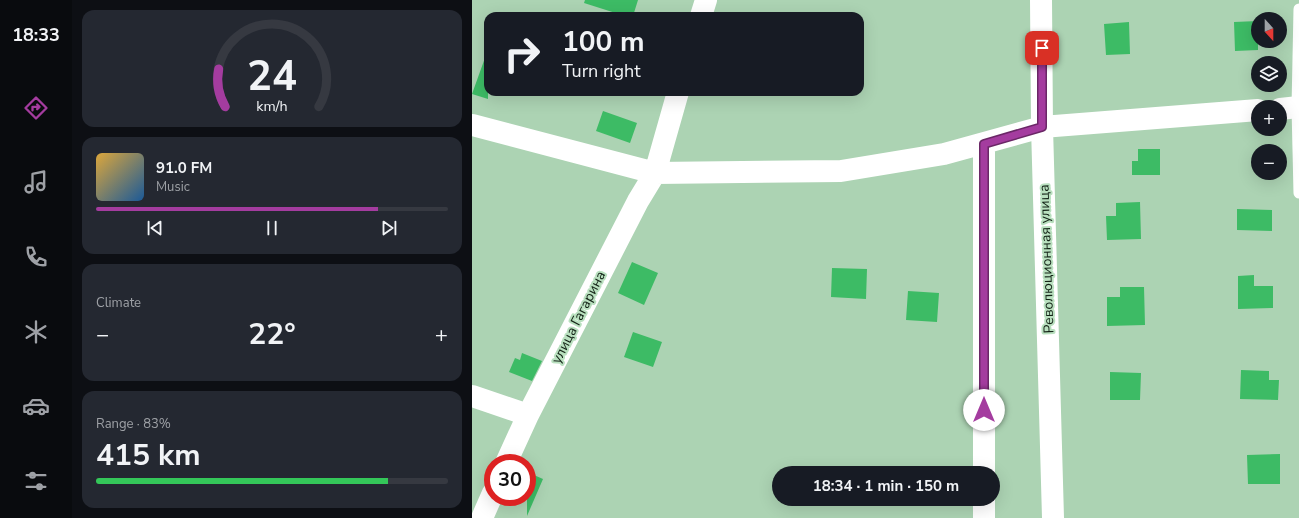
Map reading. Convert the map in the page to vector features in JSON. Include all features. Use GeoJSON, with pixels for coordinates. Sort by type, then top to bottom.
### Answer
{"type":"FeatureCollection","features":[{"type":"Feature","properties":{"kind":"street"},"geometry":{"type":"LineString","coordinates":[[702,12],[706,0]]}},
{"type":"Feature","properties":{"kind":"street","name":"Революционная улица"},"geometry":{"type":"LineString","coordinates":[[1041,0],[1042,127],[1053,518]]}},
{"type":"Feature","properties":{"kind":"street","name":"улица Гагарина"},"geometry":{"type":"LineString","coordinates":[[510,454],[528,415],[638,201],[655,173],[677,96]]}},
{"type":"Feature","properties":{"kind":"street"},"geometry":{"type":"LineString","coordinates":[[472,125],[655,173],[841,171],[944,154],[1042,127],[1251,111]]}},
{"type":"Feature","properties":{"kind":"street"},"geometry":{"type":"LineString","coordinates":[[984,144],[984,466]]}},
{"type":"Feature","properties":{"kind":"street"},"geometry":{"type":"LineString","coordinates":[[472,396],[528,415]]}},
{"type":"Feature","properties":{"kind":"street"},"geometry":{"type":"LineString","coordinates":[[482,518],[487,506]]}},
{"type":"Feature","properties":{"kind":"street"},"geometry":{"type":"LineString","coordinates":[[984,506],[984,518]]}},
{"type":"Feature","properties":{"kind":"lane"},"geometry":{"type":"LineString","coordinates":[[1299,9],[1292,108],[1299,193]]}},
{"type":"Feature","properties":{"kind":"building"},"geometry":{"type":"Polygon","coordinates":[[[585,0],[638,0],[634,12],[612,12],[584,3],[585,0]]]}},
{"type":"Feature","properties":{"kind":"building"},"geometry":{"type":"Polygon","coordinates":[[[1251,21],[1251,48],[1258,48],[1258,50],[1235,51],[1234,22],[1251,21]]]}},
{"type":"Feature","properties":{"kind":"building"},"geometry":{"type":"Polygon","coordinates":[[[1129,22],[1130,54],[1106,55],[1104,24],[1129,22]]]}},
{"type":"Feature","properties":{"kind":"building"},"geometry":{"type":"Polygon","coordinates":[[[484,61],[484,96],[488,96],[488,99],[472,94],[484,61]]]}},
{"type":"Feature","properties":{"kind":"building"},"geometry":{"type":"Polygon","coordinates":[[[603,111],[637,123],[630,143],[596,131],[603,111]]]}},
{"type":"Feature","properties":{"kind":"building"},"geometry":{"type":"Polygon","coordinates":[[[1138,149],[1160,149],[1160,175],[1132,175],[1132,161],[1138,161],[1138,149]]]}},
{"type":"Feature","properties":{"kind":"building"},"geometry":{"type":"Polygon","coordinates":[[[1140,202],[1141,239],[1107,240],[1106,216],[1116,216],[1116,203],[1140,202]]]}},
{"type":"Feature","properties":{"kind":"building"},"geometry":{"type":"Polygon","coordinates":[[[1237,209],[1272,210],[1272,231],[1237,230],[1237,209]]]}},
{"type":"Feature","properties":{"kind":"building"},"geometry":{"type":"Polygon","coordinates":[[[632,262],[658,273],[644,305],[618,293],[632,262]]]}},
{"type":"Feature","properties":{"kind":"building"},"geometry":{"type":"Polygon","coordinates":[[[832,268],[867,269],[866,299],[831,297],[832,268]]]}},
{"type":"Feature","properties":{"kind":"building"},"geometry":{"type":"Polygon","coordinates":[[[1254,275],[1254,286],[1273,286],[1273,308],[1238,309],[1238,276],[1254,275]]]}},
{"type":"Feature","properties":{"kind":"building"},"geometry":{"type":"Polygon","coordinates":[[[1120,287],[1144,287],[1145,325],[1107,326],[1107,297],[1120,297],[1120,287]]]}},
{"type":"Feature","properties":{"kind":"building"},"geometry":{"type":"Polygon","coordinates":[[[908,291],[939,293],[937,322],[906,320],[908,291]]]}},
{"type":"Feature","properties":{"kind":"building"},"geometry":{"type":"Polygon","coordinates":[[[633,332],[662,342],[653,367],[624,357],[633,332]]]}},
{"type":"Feature","properties":{"kind":"building"},"geometry":{"type":"Polygon","coordinates":[[[522,353],[542,361],[532,381],[509,372],[515,358],[520,360],[522,353]]]}},
{"type":"Feature","properties":{"kind":"building"},"geometry":{"type":"Polygon","coordinates":[[[1241,370],[1269,371],[1269,380],[1279,380],[1278,400],[1240,399],[1241,370]]]}},
{"type":"Feature","properties":{"kind":"building"},"geometry":{"type":"Polygon","coordinates":[[[1110,372],[1141,373],[1140,400],[1110,400],[1110,372]]]}},
{"type":"Feature","properties":{"kind":"building"},"geometry":{"type":"Polygon","coordinates":[[[1280,454],[1280,484],[1248,484],[1247,455],[1280,454]]]}},
{"type":"Feature","properties":{"kind":"building"},"geometry":{"type":"Polygon","coordinates":[[[536,476],[543,479],[536,495],[536,476]]]}},
{"type":"Feature","properties":{"kind":"building"},"geometry":{"type":"Polygon","coordinates":[[[527,506],[531,506],[527,516],[527,506]]]}},
{"type":"Feature","properties":{"kind":"route"},"geometry":{"type":"LineString","coordinates":[[984,410],[984,144],[1042,127],[1042,48]]}}]}
